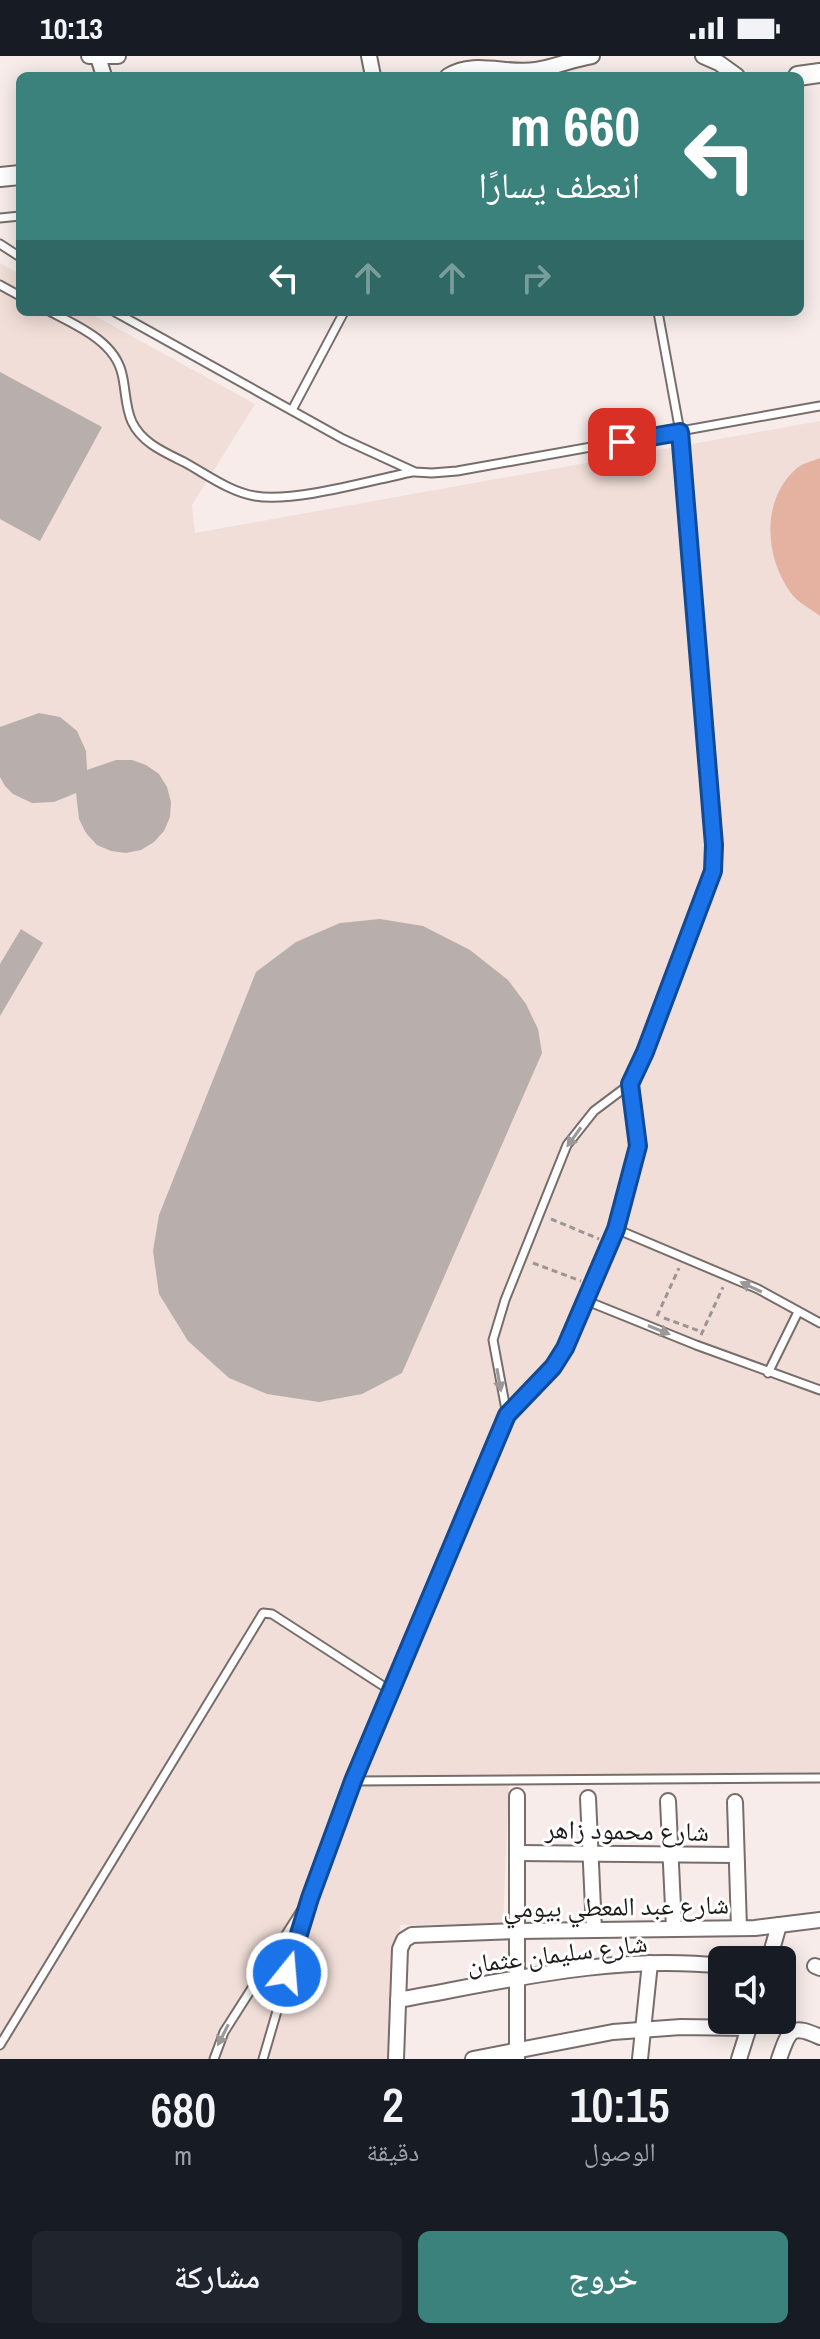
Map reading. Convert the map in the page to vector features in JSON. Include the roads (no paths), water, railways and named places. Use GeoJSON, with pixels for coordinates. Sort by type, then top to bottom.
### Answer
{"type":"FeatureCollection","features":[{"type":"Feature","properties":{"kind":"street"},"geometry":{"type":"LineString","coordinates":[[93,57],[118,56]]}},
{"type":"Feature","properties":{"kind":"street"},"geometry":{"type":"LineString","coordinates":[[523,72],[526,56]]}},
{"type":"Feature","properties":{"kind":"street"},"geometry":{"type":"LineString","coordinates":[[456,72],[478,67],[523,72],[592,56]]}},
{"type":"Feature","properties":{"kind":"street"},"geometry":{"type":"LineString","coordinates":[[703,56],[731,72]]}},
{"type":"Feature","properties":{"kind":"street"},"geometry":{"type":"LineString","coordinates":[[517,1796],[517,2054]]}},
{"type":"Feature","properties":{"kind":"street"},"geometry":{"type":"LineString","coordinates":[[588,1798],[594,1930]]}},
{"type":"Feature","properties":{"kind":"street"},"geometry":{"type":"LineString","coordinates":[[668,1801],[674,1928]]}},
{"type":"Feature","properties":{"kind":"street"},"geometry":{"type":"LineString","coordinates":[[735,1802],[739,1928]]}},
{"type":"Feature","properties":{"kind":"street","name":"شارع محمود زاهر"},"geometry":{"type":"LineString","coordinates":[[517,1853],[736,1855]]}},
{"type":"Feature","properties":{"kind":"street","name":"شارع عبد المعطي بيومي"},"geometry":{"type":"LineString","coordinates":[[398,2000],[400,1949],[404,1940],[412,1935],[739,1928],[820,1920]]}},
{"type":"Feature","properties":{"kind":"street"},"geometry":{"type":"LineString","coordinates":[[773,1946],[779,1925]]}},
{"type":"Feature","properties":{"kind":"street"},"geometry":{"type":"LineString","coordinates":[[640,2059],[650,1963]]}},
{"type":"Feature","properties":{"kind":"street","name":"شارع سليمان عثمان"},"geometry":{"type":"LineString","coordinates":[[398,2000],[583,1968],[650,1963],[708,1965]]}},
{"type":"Feature","properties":{"kind":"street"},"geometry":{"type":"LineString","coordinates":[[396,2059],[398,2000]]}},
{"type":"Feature","properties":{"kind":"street"},"geometry":{"type":"LineString","coordinates":[[473,2059],[517,2054],[581,2037],[643,2029],[708,2026]]}},
{"type":"Feature","properties":{"kind":"street"},"geometry":{"type":"LineString","coordinates":[[779,2059],[787,2037],[795,2029],[801,2028],[820,2037]]}},
{"type":"Feature","properties":{"kind":"street"},"geometry":{"type":"LineString","coordinates":[[739,2059],[747,2034]]}},
{"type":"Feature","properties":{"kind":"lane"},"geometry":{"type":"LineString","coordinates":[[58,316],[116,355],[131,419],[137,431],[151,445],[228,487],[255,496],[288,497],[415,472],[457,471],[820,406]]}},
{"type":"Feature","properties":{"kind":"lane"},"geometry":{"type":"LineString","coordinates":[[122,316],[343,439],[415,472]]}},
{"type":"Feature","properties":{"kind":"lane"},"geometry":{"type":"LineString","coordinates":[[292,410],[342,316]]}},
{"type":"Feature","properties":{"kind":"lane"},"geometry":{"type":"LineString","coordinates":[[507,1415],[493,1340],[505,1300],[567,1145],[594,1111],[630,1084],[713,871],[714,845],[680,432],[659,316]]}},
{"type":"Feature","properties":{"kind":"lane"},"geometry":{"type":"LineString","coordinates":[[263,2059],[310,1898],[353,1781],[507,1415],[553,1367],[587,1301],[616,1229],[638,1146],[630,1084]]}},
{"type":"Feature","properties":{"kind":"lane"},"geometry":{"type":"LineString","coordinates":[[616,1229],[727,1276],[820,1323]]}},
{"type":"Feature","properties":{"kind":"lane"},"geometry":{"type":"LineString","coordinates":[[587,1301],[768,1373],[820,1390]]}},
{"type":"Feature","properties":{"kind":"lane"},"geometry":{"type":"LineString","coordinates":[[768,1373],[798,1312]]}},
{"type":"Feature","properties":{"kind":"lane"},"geometry":{"type":"LineString","coordinates":[[0,2045],[263,1613],[272,1614],[391,1691]]}},
{"type":"Feature","properties":{"kind":"lane"},"geometry":{"type":"LineString","coordinates":[[353,1781],[820,1778]]}},
{"type":"Feature","properties":{"kind":"lane"},"geometry":{"type":"LineString","coordinates":[[214,2059],[224,2032],[310,1898]]}}]}
